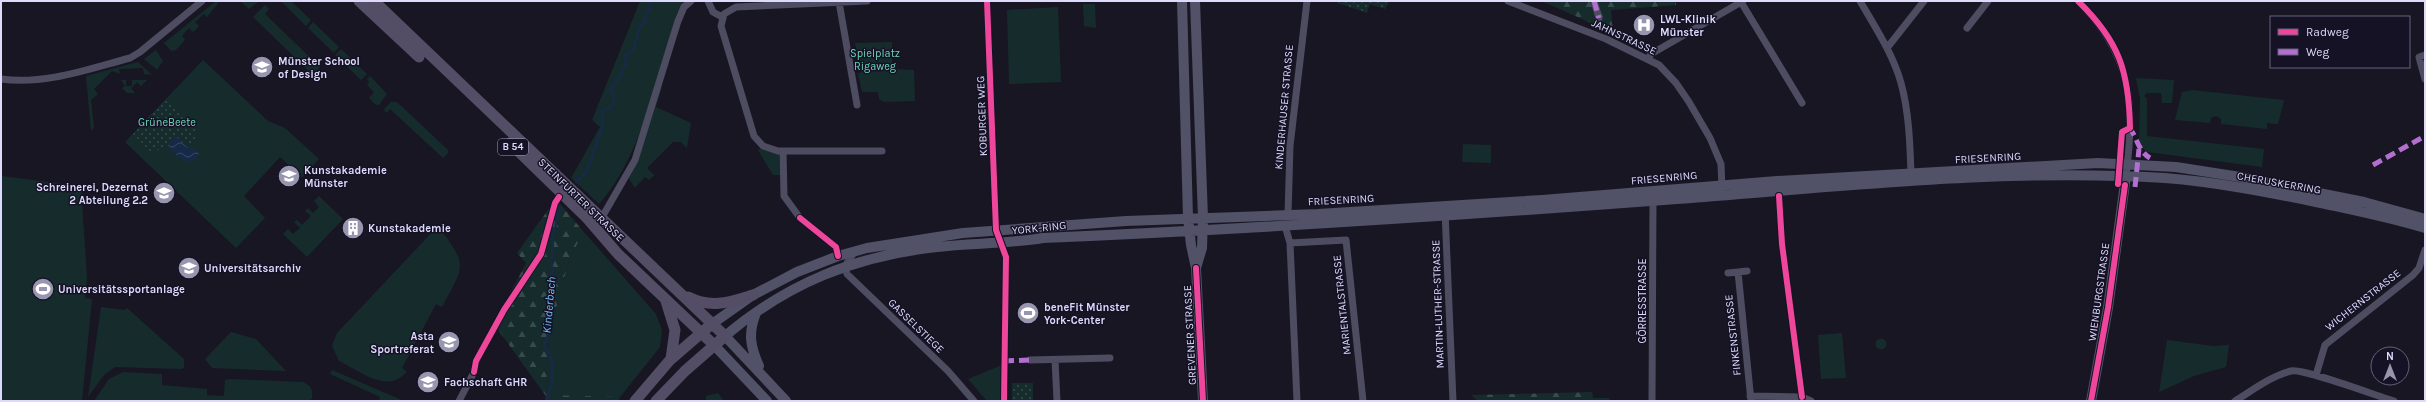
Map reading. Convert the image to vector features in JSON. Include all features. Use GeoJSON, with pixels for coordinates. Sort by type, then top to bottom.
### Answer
{"type":"FeatureCollection","features":[{"type":"Feature","properties":{"kind":"main road","name":"STEINFURTER STRASSE"},"geometry":{"type":"LineString","coordinates":[[359,1],[559,190],[618,254],[702,332],[767,401]]}},
{"type":"Feature","properties":{"kind":"main road","name":"STEINFURTER STRASSE"},"geometry":{"type":"LineString","coordinates":[[374,1],[725,336],[762,373],[786,401]]}},
{"type":"Feature","properties":{"kind":"main road","name":"GREVENER STRASSE"},"geometry":{"type":"LineString","coordinates":[[1182,1],[1188,218],[1196,268],[1203,401]]}},
{"type":"Feature","properties":{"kind":"main road","name":"GREVENER STRASSE"},"geometry":{"type":"LineString","coordinates":[[1195,1],[1203,218],[1202,248],[1196,268]]}},
{"type":"Feature","properties":{"kind":"main road","name":"FRIESENRING"},"geometry":{"type":"LineString","coordinates":[[1202,231],[1285,226],[1445,211],[1722,191],[1911,174],[2085,163],[2128,163]]}},
{"type":"Feature","properties":{"kind":"main road","name":"CHERUSKERRING"},"geometry":{"type":"LineString","coordinates":[[2128,163],[2176,167],[2240,176],[2364,202],[2425,219]]}},
{"type":"Feature","properties":{"kind":"main road","name":"FRIESENRING"},"geometry":{"type":"LineString","coordinates":[[1203,218],[1445,211],[1653,201],[1722,191],[2002,177],[2054,175],[2126,176]]}},
{"type":"Feature","properties":{"kind":"main road","name":"CHERUSKERRING"},"geometry":{"type":"LineString","coordinates":[[2126,176],[2188,180],[2273,193],[2390,218],[2425,228]]}},
{"type":"Feature","properties":{"kind":"main road","name":"WIENBURGSTRASSE"},"geometry":{"type":"LineString","coordinates":[[2091,401],[2108,308],[2126,176]]}},
{"type":"Feature","properties":{"kind":"main road","name":"YORK-RING"},"geometry":{"type":"LineString","coordinates":[[712,324],[753,295],[797,272],[855,251],[918,238],[996,230],[1203,218]]}},
{"type":"Feature","properties":{"kind":"main road","name":"YORK-RING"},"geometry":{"type":"LineString","coordinates":[[725,336],[757,312],[796,287],[845,266],[892,254],[948,246],[1016,243],[1043,238],[1202,231]]}},
{"type":"Feature","properties":{"kind":"main road"},"geometry":{"type":"LineString","coordinates":[[679,293],[695,301],[713,305],[753,295]]}},
{"type":"Feature","properties":{"kind":"main road","name":"B 54"},"geometry":{"type":"LineString","coordinates":[[634,401],[670,360],[675,343],[675,330],[666,300]]}},
{"type":"Feature","properties":{"kind":"main road"},"geometry":{"type":"LineString","coordinates":[[757,312],[751,327],[750,342],[762,373]]}},
{"type":"Feature","properties":{"kind":"main road"},"geometry":{"type":"LineString","coordinates":[[670,360],[712,324]]}},
{"type":"Feature","properties":{"kind":"main road"},"geometry":{"type":"LineString","coordinates":[[656,401],[725,336]]}},
{"type":"Feature","properties":{"kind":"street"},"geometry":{"type":"LineString","coordinates":[[1,78],[26,80],[49,78],[130,58],[140,52],[202,1]]}},
{"type":"Feature","properties":{"kind":"street"},"geometry":{"type":"LineString","coordinates":[[601,219],[635,160],[678,21],[684,8],[691,1]]}},
{"type":"Feature","properties":{"kind":"street"},"geometry":{"type":"LineString","coordinates":[[708,1],[713,12],[722,17]]}},
{"type":"Feature","properties":{"kind":"street"},"geometry":{"type":"LineString","coordinates":[[867,1],[738,6],[728,10],[722,17],[722,30],[754,136],[763,146],[783,151],[882,151]]}},
{"type":"Feature","properties":{"kind":"street","name":"KOBURGER WEG"},"geometry":{"type":"LineString","coordinates":[[987,1],[996,230]]}},
{"type":"Feature","properties":{"kind":"street","name":"KINDERHAUSER STRASSE"},"geometry":{"type":"LineString","coordinates":[[1288,215],[1290,138],[1307,1]]}},
{"type":"Feature","properties":{"kind":"street","name":"JAHNSTRASSE"},"geometry":{"type":"LineString","coordinates":[[1508,1],[1606,40],[1659,65],[1668,74],[1689,102],[1718,154],[1722,191]]}},
{"type":"Feature","properties":{"kind":"street"},"geometry":{"type":"LineString","coordinates":[[1594,1],[1599,18]]}},
{"type":"Feature","properties":{"kind":"street"},"geometry":{"type":"LineString","coordinates":[[1860,1],[1887,48],[1901,83],[1908,121],[1911,174]]}},
{"type":"Feature","properties":{"kind":"street"},"geometry":{"type":"LineString","coordinates":[[1887,48],[1924,1]]}},
{"type":"Feature","properties":{"kind":"street"},"geometry":{"type":"LineString","coordinates":[[1967,28],[1988,1]]}},
{"type":"Feature","properties":{"kind":"street","name":"WIENBURGSTRASSE"},"geometry":{"type":"LineString","coordinates":[[2078,1],[2095,18],[2107,35],[2126,78],[2129,106],[2128,163],[2126,176]]}},
{"type":"Feature","properties":{"kind":"street"},"geometry":{"type":"LineString","coordinates":[[839,2],[857,105]]}},
{"type":"Feature","properties":{"kind":"street"},"geometry":{"type":"LineString","coordinates":[[1648,59],[1651,54],[1742,2],[1802,104]]}},
{"type":"Feature","properties":{"kind":"street"},"geometry":{"type":"LineString","coordinates":[[2425,55],[2419,57],[2425,79]]}},
{"type":"Feature","properties":{"kind":"street"},"geometry":{"type":"LineString","coordinates":[[783,151],[784,196],[800,218]]}},
{"type":"Feature","properties":{"kind":"street","name":"GÖRRESSTRASSE"},"geometry":{"type":"LineString","coordinates":[[1652,401],[1653,201]]}},
{"type":"Feature","properties":{"kind":"street","name":"MARTIN-LUTHER-STRASSE"},"geometry":{"type":"LineString","coordinates":[[1445,211],[1453,401]]}},
{"type":"Feature","properties":{"kind":"street"},"geometry":{"type":"LineString","coordinates":[[1285,226],[1290,243],[1297,401]]}},
{"type":"Feature","properties":{"kind":"street","name":"MARIENTALSTRASSE"},"geometry":{"type":"LineString","coordinates":[[1290,243],[1346,240],[1364,401]]}},
{"type":"Feature","properties":{"kind":"street","name":"WICHERNSTRASSE"},"geometry":{"type":"LineString","coordinates":[[2316,375],[2325,345],[2422,269],[2425,250]]}},
{"type":"Feature","properties":{"kind":"street"},"geometry":{"type":"LineString","coordinates":[[845,266],[855,251]]}},
{"type":"Feature","properties":{"kind":"street","name":"GASSELSTIEGE"},"geometry":{"type":"LineString","coordinates":[[845,266],[851,278],[948,371],[974,401]]}},
{"type":"Feature","properties":{"kind":"street"},"geometry":{"type":"LineString","coordinates":[[1728,272],[1747,271]]}},
{"type":"Feature","properties":{"kind":"street","name":"FINKENSTRASSE"},"geometry":{"type":"LineString","coordinates":[[1738,272],[1751,399],[1802,397],[1811,401]]}},
{"type":"Feature","properties":{"kind":"street"},"geometry":{"type":"LineString","coordinates":[[1030,360],[1110,358]]}},
{"type":"Feature","properties":{"kind":"street"},"geometry":{"type":"LineString","coordinates":[[1055,360],[1057,401]]}},
{"type":"Feature","properties":{"kind":"street"},"geometry":{"type":"LineString","coordinates":[[2235,401],[2278,375],[2293,370],[2316,375],[2394,401]]}},
{"type":"Feature","properties":{"kind":"street"},"geometry":{"type":"LineString","coordinates":[[459,401],[474,372]]}},
{"type":"Feature","properties":{"kind":"green space"},"geometry":{"type":"Polygon","coordinates":[[[216,1],[220,1],[207,17],[204,14],[195,22],[199,26],[193,32],[189,28],[182,36],[185,40],[176,50],[171,51],[164,43],[216,1]]]}},
{"type":"Feature","properties":{"kind":"green space"},"geometry":{"type":"Polygon","coordinates":[[[240,1],[257,1],[258,2],[249,9],[240,1]]]}},
{"type":"Feature","properties":{"kind":"green space"},"geometry":{"type":"Polygon","coordinates":[[[281,1],[291,1],[311,20],[306,26],[281,1]]]}},
{"type":"Feature","properties":{"kind":"green space"},"geometry":{"type":"Polygon","coordinates":[[[640,1],[685,1],[677,13],[647,113],[637,139],[614,185],[599,204],[571,178],[600,127],[592,120],[640,1]]]}},
{"type":"Feature","properties":{"kind":"green space"},"geometry":{"type":"Polygon","coordinates":[[[1338,1],[1390,1],[1385,9],[1370,4],[1367,13],[1338,3],[1338,1]]]}},
{"type":"Feature","properties":{"kind":"green space"},"geometry":{"type":"Polygon","coordinates":[[[1542,1],[1676,1],[1676,5],[1611,10],[1613,33],[1542,1]]]}},
{"type":"Feature","properties":{"kind":"green space"},"geometry":{"type":"Polygon","coordinates":[[[1083,4],[1095,4],[1096,28],[1084,26],[1083,4]]]}},
{"type":"Feature","properties":{"kind":"green space"},"geometry":{"type":"Polygon","coordinates":[[[265,5],[269,9],[265,14],[320,67],[313,75],[253,17],[265,5]]]}},
{"type":"Feature","properties":{"kind":"green space"},"geometry":{"type":"Polygon","coordinates":[[[1058,7],[1061,82],[1009,84],[1007,10],[1058,7]]]}},
{"type":"Feature","properties":{"kind":"green space"},"geometry":{"type":"Polygon","coordinates":[[[313,22],[339,47],[334,53],[308,28],[313,22]]]}},
{"type":"Feature","properties":{"kind":"green space","name":"Spielplatz Rigaweg"},"geometry":{"type":"Polygon","coordinates":[[[892,42],[892,69],[914,70],[915,101],[884,102],[879,99],[878,92],[862,92],[858,73],[861,73],[855,43],[892,42]]]}},
{"type":"Feature","properties":{"kind":"green space"},"geometry":{"type":"Polygon","coordinates":[[[341,49],[367,74],[361,80],[335,55],[341,49]]]}},
{"type":"Feature","properties":{"kind":"green space"},"geometry":{"type":"Polygon","coordinates":[[[156,50],[163,61],[157,70],[144,59],[156,50]]]}},
{"type":"Feature","properties":{"kind":"green space"},"geometry":{"type":"Polygon","coordinates":[[[203,60],[268,121],[285,128],[319,159],[302,178],[280,157],[244,196],[265,218],[236,248],[125,142],[203,60]]]}},
{"type":"Feature","properties":{"kind":"green space"},"geometry":{"type":"Polygon","coordinates":[[[138,62],[152,75],[144,74],[143,68],[119,69],[120,74],[112,71],[94,89],[98,94],[91,100],[94,127],[91,131],[86,76],[138,62]]]}},
{"type":"Feature","properties":{"kind":"green space"},"geometry":{"type":"Polygon","coordinates":[[[370,76],[387,94],[379,105],[376,105],[369,98],[374,92],[367,85],[369,82],[367,79],[370,76]]]}},
{"type":"Feature","properties":{"kind":"green space"},"geometry":{"type":"Polygon","coordinates":[[[2136,78],[2174,80],[2172,103],[2162,103],[2161,93],[2147,93],[2144,96],[2147,99],[2147,136],[2264,149],[2262,167],[2147,152],[2139,145],[2140,99],[2136,78]]]}},
{"type":"Feature","properties":{"kind":"green space"},"geometry":{"type":"Polygon","coordinates":[[[121,80],[126,80],[126,86],[132,86],[132,80],[147,80],[141,86],[137,82],[131,88],[135,93],[127,93],[122,88],[125,86],[121,80]]]}},
{"type":"Feature","properties":{"kind":"green space"},"geometry":{"type":"Polygon","coordinates":[[[662,87],[656,107],[691,123],[687,148],[681,142],[673,142],[647,168],[654,175],[649,180],[645,177],[635,188],[627,176],[657,90],[662,87]]]}},
{"type":"Feature","properties":{"kind":"green space"},"geometry":{"type":"Polygon","coordinates":[[[2192,90],[2284,100],[2278,124],[2267,123],[2267,129],[2221,124],[2221,119],[2216,116],[2211,118],[2210,123],[2175,120],[2182,92],[2192,90]]]}},
{"type":"Feature","properties":{"kind":"green space","name":"GrüneBeete"},"geometry":{"type":"Polygon","coordinates":[[[167,98],[197,129],[197,143],[182,143],[176,136],[168,145],[152,153],[133,134],[167,98]]]}},
{"type":"Feature","properties":{"kind":"green space"},"geometry":{"type":"Polygon","coordinates":[[[391,102],[397,102],[448,150],[448,153],[443,158],[390,109],[386,113],[384,109],[391,102]]]}},
{"type":"Feature","properties":{"kind":"green space"},"geometry":{"type":"Polygon","coordinates":[[[1463,144],[1491,145],[1491,163],[1462,162],[1463,144]]]}},
{"type":"Feature","properties":{"kind":"green space"},"geometry":{"type":"Polygon","coordinates":[[[762,148],[779,153],[780,175],[773,175],[758,150],[762,148]]]}},
{"type":"Feature","properties":{"kind":"green space","name":"Universitätssportanlage"},"geometry":{"type":"Polygon","coordinates":[[[1,176],[81,186],[87,279],[85,298],[92,299],[82,401],[1,401],[1,176]]]}},
{"type":"Feature","properties":{"kind":"green space"},"geometry":{"type":"Polygon","coordinates":[[[319,196],[343,219],[307,257],[283,234],[288,229],[293,234],[300,228],[294,222],[297,220],[302,225],[311,216],[305,211],[308,208],[313,213],[319,207],[314,201],[319,196]]]}},
{"type":"Feature","properties":{"kind":"green space"},"geometry":{"type":"Polygon","coordinates":[[[556,199],[583,231],[568,264],[548,338],[546,395],[620,397],[618,401],[545,401],[546,396],[494,324],[526,263],[517,253],[556,199]]]}},
{"type":"Feature","properties":{"kind":"green space"},"geometry":{"type":"Polygon","coordinates":[[[438,226],[455,249],[459,258],[459,273],[442,307],[436,304],[402,368],[407,372],[399,378],[391,381],[382,381],[365,375],[339,361],[332,346],[337,333],[438,226]]]}},
{"type":"Feature","properties":{"kind":"green space"},"geometry":{"type":"Polygon","coordinates":[[[583,231],[656,314],[662,330],[660,347],[620,397],[546,396],[548,338],[568,264],[583,231]]]}},
{"type":"Feature","properties":{"kind":"green space"},"geometry":{"type":"Polygon","coordinates":[[[101,307],[124,310],[127,308],[184,359],[184,367],[182,369],[115,367],[104,375],[88,397],[101,307]]]}},
{"type":"Feature","properties":{"kind":"green space"},"geometry":{"type":"Polygon","coordinates":[[[231,332],[256,339],[286,371],[212,368],[205,359],[231,332]]]}},
{"type":"Feature","properties":{"kind":"green space"},"geometry":{"type":"Polygon","coordinates":[[[1842,333],[1846,378],[1821,379],[1818,335],[1842,333]]]}},
{"type":"Feature","properties":{"kind":"green space"},"geometry":{"type":"Polygon","coordinates":[[[1881,338],[1885,340],[1887,344],[1885,348],[1881,350],[1877,348],[1875,344],[1877,340],[1881,338]]]}},
{"type":"Feature","properties":{"kind":"green space"},"geometry":{"type":"Polygon","coordinates":[[[2167,340],[2213,346],[2229,345],[2226,367],[2194,376],[2159,392],[2167,340]]]}},
{"type":"Feature","properties":{"kind":"green space"},"geometry":{"type":"Polygon","coordinates":[[[1002,365],[1002,401],[987,401],[968,379],[1002,365]]]}},
{"type":"Feature","properties":{"kind":"green space"},"geometry":{"type":"Polygon","coordinates":[[[332,370],[403,401],[379,401],[380,397],[330,374],[332,370]]]}},
{"type":"Feature","properties":{"kind":"green space"},"geometry":{"type":"Polygon","coordinates":[[[123,372],[162,374],[162,385],[207,389],[207,395],[224,396],[225,380],[229,379],[303,382],[311,388],[312,398],[309,401],[94,401],[109,379],[123,372]]]}},
{"type":"Feature","properties":{"kind":"green space"},"geometry":{"type":"Polygon","coordinates":[[[1012,383],[1033,383],[1033,401],[1012,401],[1012,383]]]}},
{"type":"Feature","properties":{"kind":"green space"},"geometry":{"type":"Polygon","coordinates":[[[1592,392],[1593,398],[1609,398],[1610,401],[1485,401],[1477,400],[1471,395],[1592,392]]]}},
{"type":"Feature","properties":{"kind":"green space"},"geometry":{"type":"Polygon","coordinates":[[[718,393],[724,401],[706,401],[706,396],[718,393]]]}},
{"type":"Feature","properties":{"kind":"water"},"geometry":{"type":"Polygon","coordinates":[[[176,136],[187,147],[196,150],[199,154],[196,159],[187,161],[174,153],[168,145],[176,136]]]}},
{"type":"Feature","properties":{"kind":"waterway","name":"Kinderbach"},"geometry":{"type":"LineString","coordinates":[[576,182],[587,171],[602,127],[602,110],[611,107],[614,97],[610,90],[626,64],[625,55],[633,50],[640,27],[646,21],[646,13],[651,7],[649,1]]}},
{"type":"Feature","properties":{"kind":"waterway","name":"Kinderbach"},"geometry":{"type":"LineString","coordinates":[[546,401],[552,382],[552,361],[545,346],[550,326],[553,236],[560,208]]}},
{"type":"Feature","properties":{"kind":"marked path"},"geometry":{"type":"LineString","coordinates":[[1594,1],[1599,18]]}},
{"type":"Feature","properties":{"kind":"marked path"},"geometry":{"type":"LineString","coordinates":[[2128,128],[2133,133],[2145,155],[2150,158]]}},
{"type":"Feature","properties":{"kind":"marked path"},"geometry":{"type":"LineString","coordinates":[[2373,165],[2425,136]]}},
{"type":"Feature","properties":{"kind":"marked path"},"geometry":{"type":"LineString","coordinates":[[2135,187],[2139,149]]}},
{"type":"Feature","properties":{"kind":"marked path"},"geometry":{"type":"LineString","coordinates":[[1004,361],[1030,360]]}},
{"type":"Feature","properties":{"kind":"cycle path"},"geometry":{"type":"LineString","coordinates":[[987,1],[996,230],[1006,257],[1004,401]]}},
{"type":"Feature","properties":{"kind":"cycle path"},"geometry":{"type":"LineString","coordinates":[[2078,1],[2103,30],[2119,58],[2124,73],[2127,90],[2130,128]]}},
{"type":"Feature","properties":{"kind":"cycle path"},"geometry":{"type":"LineString","coordinates":[[2118,184],[2122,132],[2130,128]]}},
{"type":"Feature","properties":{"kind":"cycle path"},"geometry":{"type":"LineString","coordinates":[[2091,401],[2108,308],[2125,185]]}},
{"type":"Feature","properties":{"kind":"cycle path"},"geometry":{"type":"LineString","coordinates":[[1779,196],[1782,244],[1802,397]]}},
{"type":"Feature","properties":{"kind":"cycle path"},"geometry":{"type":"LineString","coordinates":[[474,372],[476,361],[504,310],[541,254],[555,203],[559,197]]}},
{"type":"Feature","properties":{"kind":"cycle path"},"geometry":{"type":"LineString","coordinates":[[800,218],[836,247],[838,256]]}},
{"type":"Feature","properties":{"kind":"cycle path"},"geometry":{"type":"LineString","coordinates":[[1196,268],[1203,401]]}},
{"type":"Feature","properties":{"kind":"place","name":"LWL-Klinik Münster"},"geometry":{"type":"Point","coordinates":[1644,25]}},
{"type":"Feature","properties":{"kind":"place","name":"Münster School of Design"},"geometry":{"type":"Point","coordinates":[262,67]}},
{"type":"Feature","properties":{"kind":"place","name":"Kunstakademie Münster"},"geometry":{"type":"Point","coordinates":[289,176]}},
{"type":"Feature","properties":{"kind":"place","name":"Schreinerei, Dezernat 2 Abteilung 2.2"},"geometry":{"type":"Point","coordinates":[164,193]}},
{"type":"Feature","properties":{"kind":"place","name":"Kunstakademie"},"geometry":{"type":"Point","coordinates":[353,228]}},
{"type":"Feature","properties":{"kind":"place","name":"Universitätsarchiv"},"geometry":{"type":"Point","coordinates":[189,268]}},
{"type":"Feature","properties":{"kind":"place","name":"Universitätssportanlage"},"geometry":{"type":"Point","coordinates":[43,289]}},
{"type":"Feature","properties":{"kind":"place","name":"beneFit Münster York-Center"},"geometry":{"type":"Point","coordinates":[1028,313]}},
{"type":"Feature","properties":{"kind":"place","name":"Asta Sportreferat"},"geometry":{"type":"Point","coordinates":[449,342]}},
{"type":"Feature","properties":{"kind":"place","name":"Fachschaft GHR"},"geometry":{"type":"Point","coordinates":[428,382]}}]}
